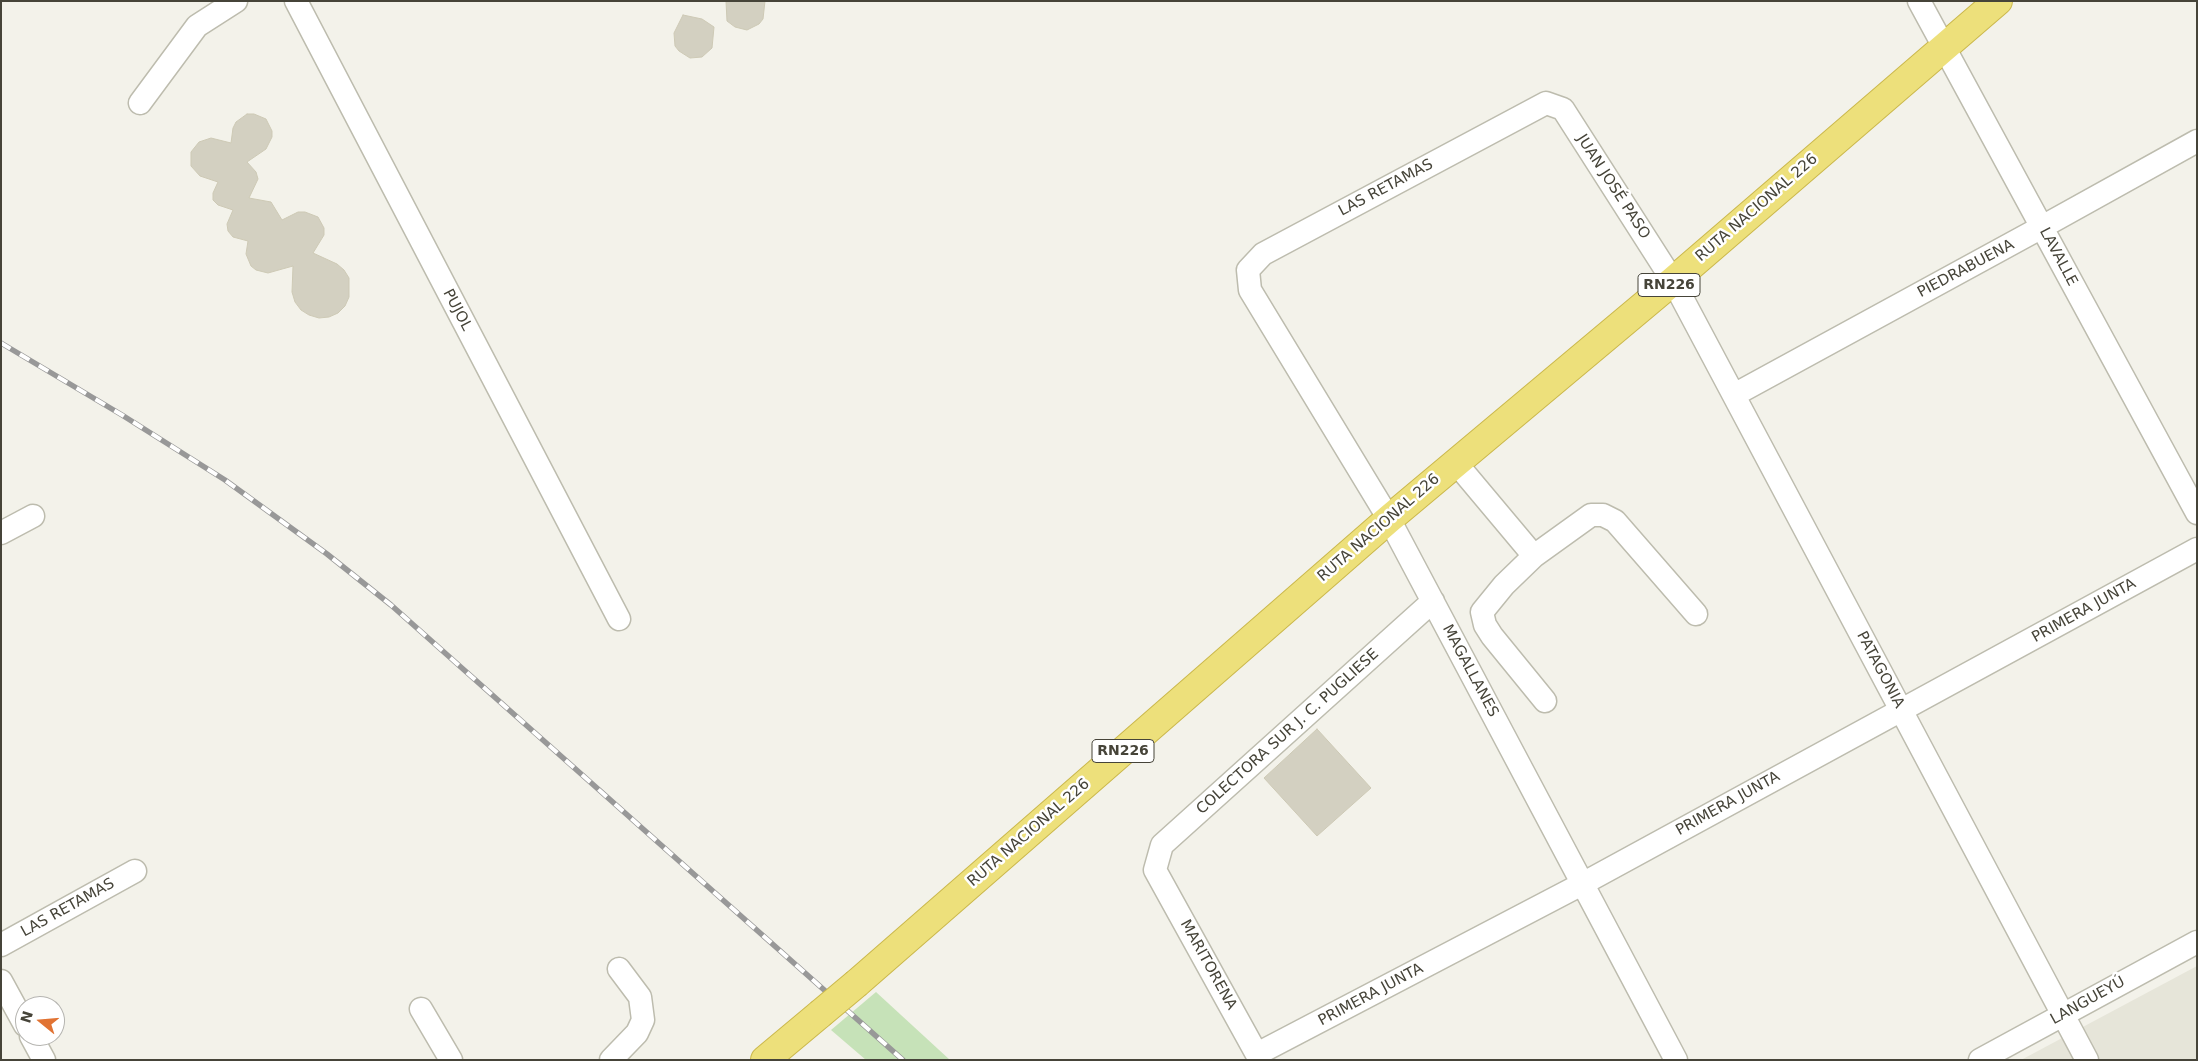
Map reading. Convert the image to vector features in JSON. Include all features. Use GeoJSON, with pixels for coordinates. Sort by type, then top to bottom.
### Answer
{"type":"FeatureCollection","features":[{"type":"Feature","properties":{"kind":"highway","name":"RUTA NACIONAL 226"},"geometry":{"type":"LineString","coordinates":[[765,1060],[1389,519],[1673,281],[1998,1]]}},
{"type":"Feature","properties":{"kind":"street"},"geometry":{"type":"LineString","coordinates":[[140,103],[197,26],[236,1]]}},
{"type":"Feature","properties":{"kind":"street","name":"PUJOL"},"geometry":{"type":"LineString","coordinates":[[296,1],[618,619]]}},
{"type":"Feature","properties":{"kind":"street","name":"LAVALLE"},"geometry":{"type":"LineString","coordinates":[[1919,1],[2197,513]]}},
{"type":"Feature","properties":{"kind":"street","name":"JUAN JOSÉ PASO"},"geometry":{"type":"LineString","coordinates":[[1546,103],[1563,109],[1673,281]]}},
{"type":"Feature","properties":{"kind":"street","name":"LAS RETAMAS"},"geometry":{"type":"LineString","coordinates":[[1250,290],[1248,270],[1263,254],[1546,103]]}},
{"type":"Feature","properties":{"kind":"street","name":"PIEDRABUENA"},"geometry":{"type":"LineString","coordinates":[[1734,395],[2042,228],[2197,140]]}},
{"type":"Feature","properties":{"kind":"street","name":"PATAGONIA"},"geometry":{"type":"LineString","coordinates":[[1673,281],[2086,1060]]}},
{"type":"Feature","properties":{"kind":"street","name":"MAGALLANES"},"geometry":{"type":"LineString","coordinates":[[1250,290],[1389,519],[1584,883],[1676,1060]]}},
{"type":"Feature","properties":{"kind":"street"},"geometry":{"type":"LineString","coordinates":[[1456,463],[1534,556]]}},
{"type":"Feature","properties":{"kind":"street"},"geometry":{"type":"LineString","coordinates":[[1545,702],[1484,625],[1482,612],[1504,585],[1534,556],[1591,515],[1603,515],[1615,521],[1696,614]]}},
{"type":"Feature","properties":{"kind":"street"},"geometry":{"type":"LineString","coordinates":[[1,534],[33,516]]}},
{"type":"Feature","properties":{"kind":"street","name":"PRIMERA JUNTA"},"geometry":{"type":"LineString","coordinates":[[1259,1057],[1584,883],[2197,549]]}},
{"type":"Feature","properties":{"kind":"street","name":"COLECTORA SUR J. C. PUGLIESE"},"geometry":{"type":"LineString","coordinates":[[1155,870],[1162,845],[1433,600]]}},
{"type":"Feature","properties":{"kind":"street","name":"MARITORENA"},"geometry":{"type":"LineString","coordinates":[[1155,870],[1259,1057]]}},
{"type":"Feature","properties":{"kind":"street","name":"LAS RETAMAS"},"geometry":{"type":"LineString","coordinates":[[1,944],[135,871]]}},
{"type":"Feature","properties":{"kind":"street","name":"LANGUEYÚ"},"geometry":{"type":"LineString","coordinates":[[1980,1060],[2197,942]]}},
{"type":"Feature","properties":{"kind":"street"},"geometry":{"type":"LineString","coordinates":[[611,1060],[637,1033],[643,1020],[640,997],[619,969]]}},
{"type":"Feature","properties":{"kind":"street"},"geometry":{"type":"LineString","coordinates":[[1,981],[15,1007]]}},
{"type":"Feature","properties":{"kind":"street"},"geometry":{"type":"LineString","coordinates":[[421,1009],[452,1060]]}},
{"type":"Feature","properties":{"kind":"street"},"geometry":{"type":"LineString","coordinates":[[36,1046],[44,1060]]}},
{"type":"Feature","properties":{"kind":"shaded area"},"geometry":{"type":"Polygon","coordinates":[[[2197,966],[2197,1060],[2021,1060],[2197,966]]]}},
{"type":"Feature","properties":{"kind":"green space"},"geometry":{"type":"Polygon","coordinates":[[[876,992],[950,1060],[866,1060],[831,1030],[876,992]]]}},
{"type":"Feature","properties":{"kind":"building"},"geometry":{"type":"Polygon","coordinates":[[[726,1],[765,1],[763,19],[759,24],[747,30],[735,27],[727,21],[726,1]]]}},
{"type":"Feature","properties":{"kind":"building"},"geometry":{"type":"Polygon","coordinates":[[[683,15],[702,19],[714,27],[712,48],[702,57],[690,58],[675,46],[674,33],[683,15]]]}},
{"type":"Feature","properties":{"kind":"building"},"geometry":{"type":"Polygon","coordinates":[[[247,114],[254,114],[266,119],[272,131],[272,137],[266,149],[247,162],[256,172],[258,179],[249,198],[271,202],[282,220],[298,212],[305,212],[318,217],[324,228],[324,235],[313,253],[337,264],[349,278],[349,297],[345,306],[338,313],[329,317],[319,318],[309,315],[301,310],[295,302],[292,292],[293,266],[268,273],[256,270],[251,266],[246,254],[248,241],[233,237],[228,231],[227,224],[233,210],[218,205],[213,200],[213,193],[218,182],[200,176],[191,166],[191,152],[199,142],[211,138],[231,143],[233,128],[236,122],[247,114]]]}},
{"type":"Feature","properties":{"kind":"building"},"geometry":{"type":"Polygon","coordinates":[[[1317,729],[1371,788],[1317,836],[1264,778],[1317,729]]]}},
{"type":"Feature","properties":{"kind":"railway"},"geometry":{"type":"LineString","coordinates":[[1,343],[122,415],[225,480],[327,554],[391,605],[903,1060]]}}]}
